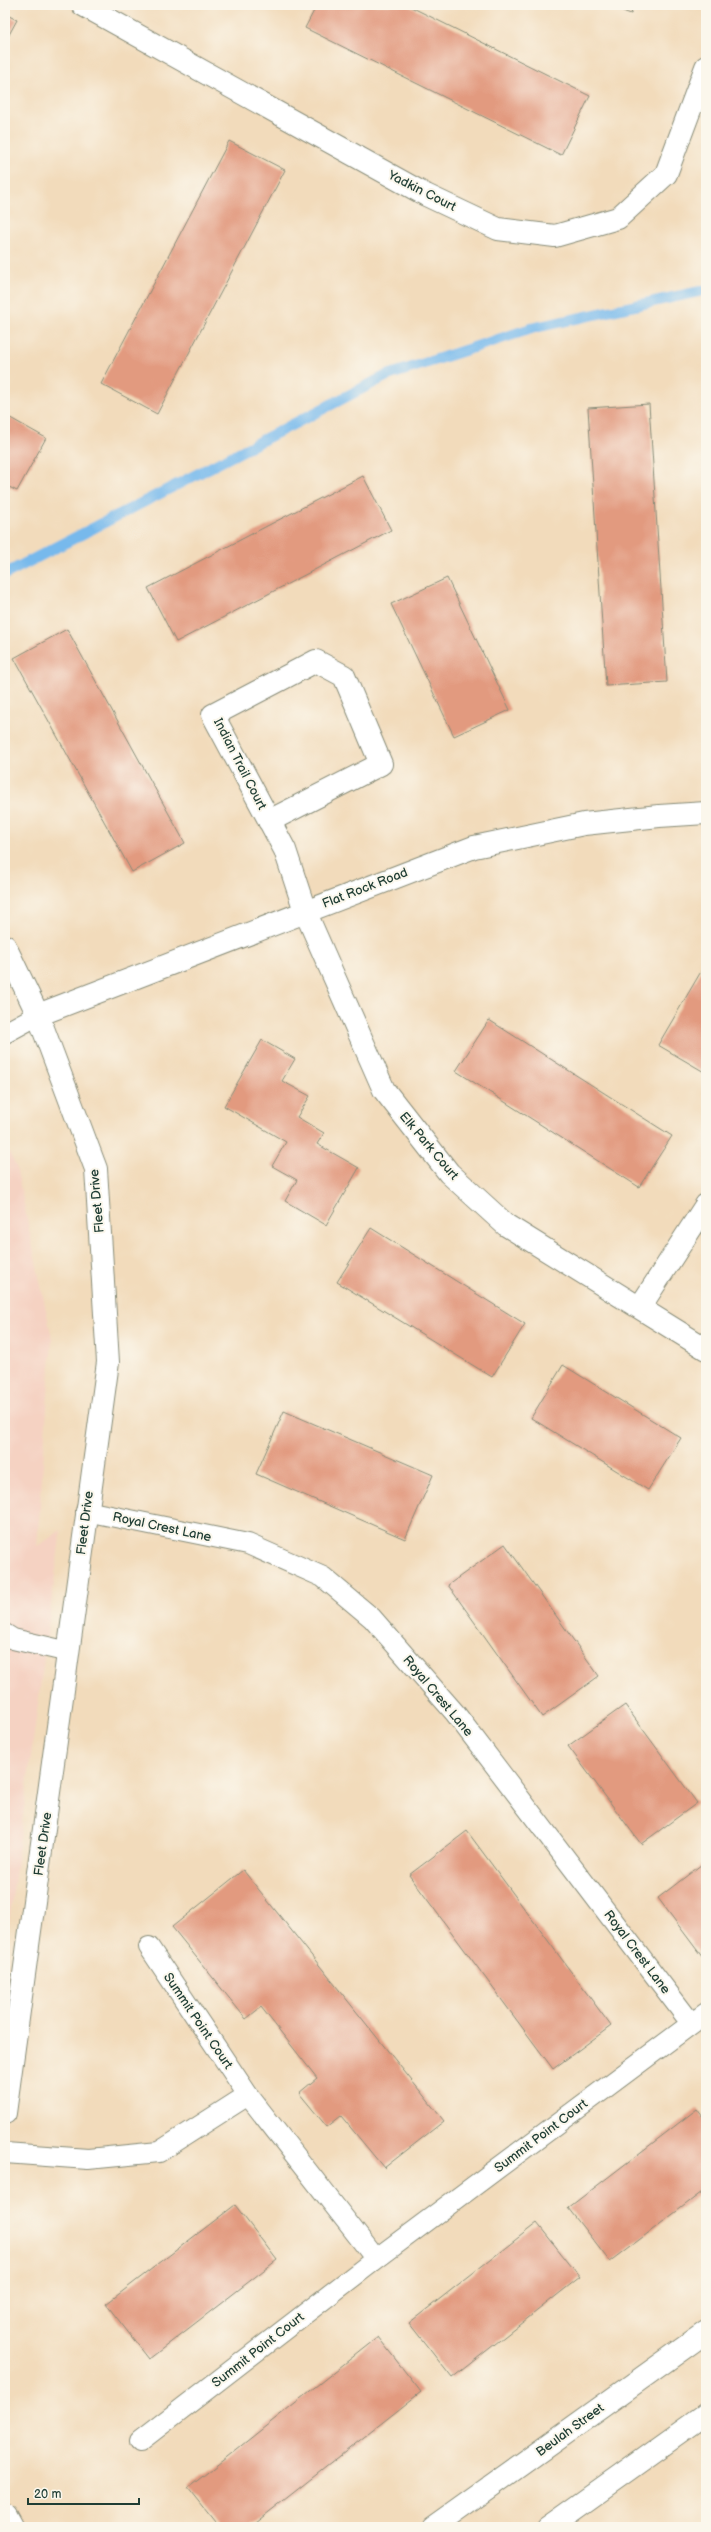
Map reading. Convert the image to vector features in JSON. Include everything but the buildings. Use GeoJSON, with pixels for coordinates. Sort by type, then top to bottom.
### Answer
{"type":"FeatureCollection","features":[{"type":"Feature","properties":{"kind":"street","name":"Yadkin Court"},"geometry":{"type":"LineString","coordinates":[[83,5],[426,195],[498,229],[555,236],[618,218],[666,174],[706,67]]}},
{"type":"Feature","properties":{"kind":"street","name":"Indian Trail Court"},"geometry":{"type":"LineString","coordinates":[[269,821],[381,764],[344,676],[316,660],[213,715],[269,821],[285,850],[305,911]]}},
{"type":"Feature","properties":{"kind":"street","name":"Flat Rock Road"},"geometry":{"type":"LineString","coordinates":[[38,1015],[474,847],[584,824],[659,816],[706,813]]}},
{"type":"Feature","properties":{"kind":"street","name":"Elk Park Court"},"geometry":{"type":"LineString","coordinates":[[305,911],[384,1090],[449,1173],[506,1225],[706,1349]]}},
{"type":"Feature","properties":{"kind":"street","name":"Fleet Drive"},"geometry":{"type":"LineString","coordinates":[[5,946],[38,1015],[96,1169],[108,1362],[86,1511],[69,1652],[5,2113]]}},
{"type":"Feature","properties":{"kind":"street"},"geometry":{"type":"LineString","coordinates":[[640,1308],[706,1205]]}},
{"type":"Feature","properties":{"kind":"street","name":"Beulah Street"},"geometry":{"type":"LineString","coordinates":[[434,2527],[706,2332]]}},
{"type":"Feature","properties":{"kind":"street"},"geometry":{"type":"LineString","coordinates":[[548,2527],[706,2414]]}},
{"type":"Feature","properties":{"kind":"street"},"geometry":{"type":"LineString","coordinates":[[5,2516],[11,2527]]}},
{"type":"Feature","properties":{"kind":"lane"},"geometry":{"type":"LineString","coordinates":[[5,1033],[38,1015]]}},
{"type":"Feature","properties":{"kind":"lane","name":"Royal Crest Lane"},"geometry":{"type":"LineString","coordinates":[[86,1511],[248,1544],[323,1577],[372,1618],[455,1713],[698,2018]]}},
{"type":"Feature","properties":{"kind":"lane"},"geometry":{"type":"LineString","coordinates":[[5,1634],[13,1639],[69,1652]]}},
{"type":"Feature","properties":{"kind":"lane","name":"Summit Point Court"},"geometry":{"type":"LineString","coordinates":[[149,1947],[248,2095],[376,2259]]}},
{"type":"Feature","properties":{"kind":"lane","name":"Summit Point Court"},"geometry":{"type":"LineString","coordinates":[[140,2441],[376,2259],[698,2018]]}},
{"type":"Feature","properties":{"kind":"lane"},"geometry":{"type":"LineString","coordinates":[[5,2153],[88,2159],[159,2152],[248,2095]]}},
{"type":"Feature","properties":{"kind":"shaded area"},"geometry":{"type":"Polygon","coordinates":[[[5,1145],[16,1166],[52,1339],[37,1547],[61,1530],[5,1952],[5,1145]]]}},
{"type":"Feature","properties":{"kind":"waterway"},"geometry":{"type":"LineString","coordinates":[[5,574],[386,376],[533,328],[706,290]]}}]}
